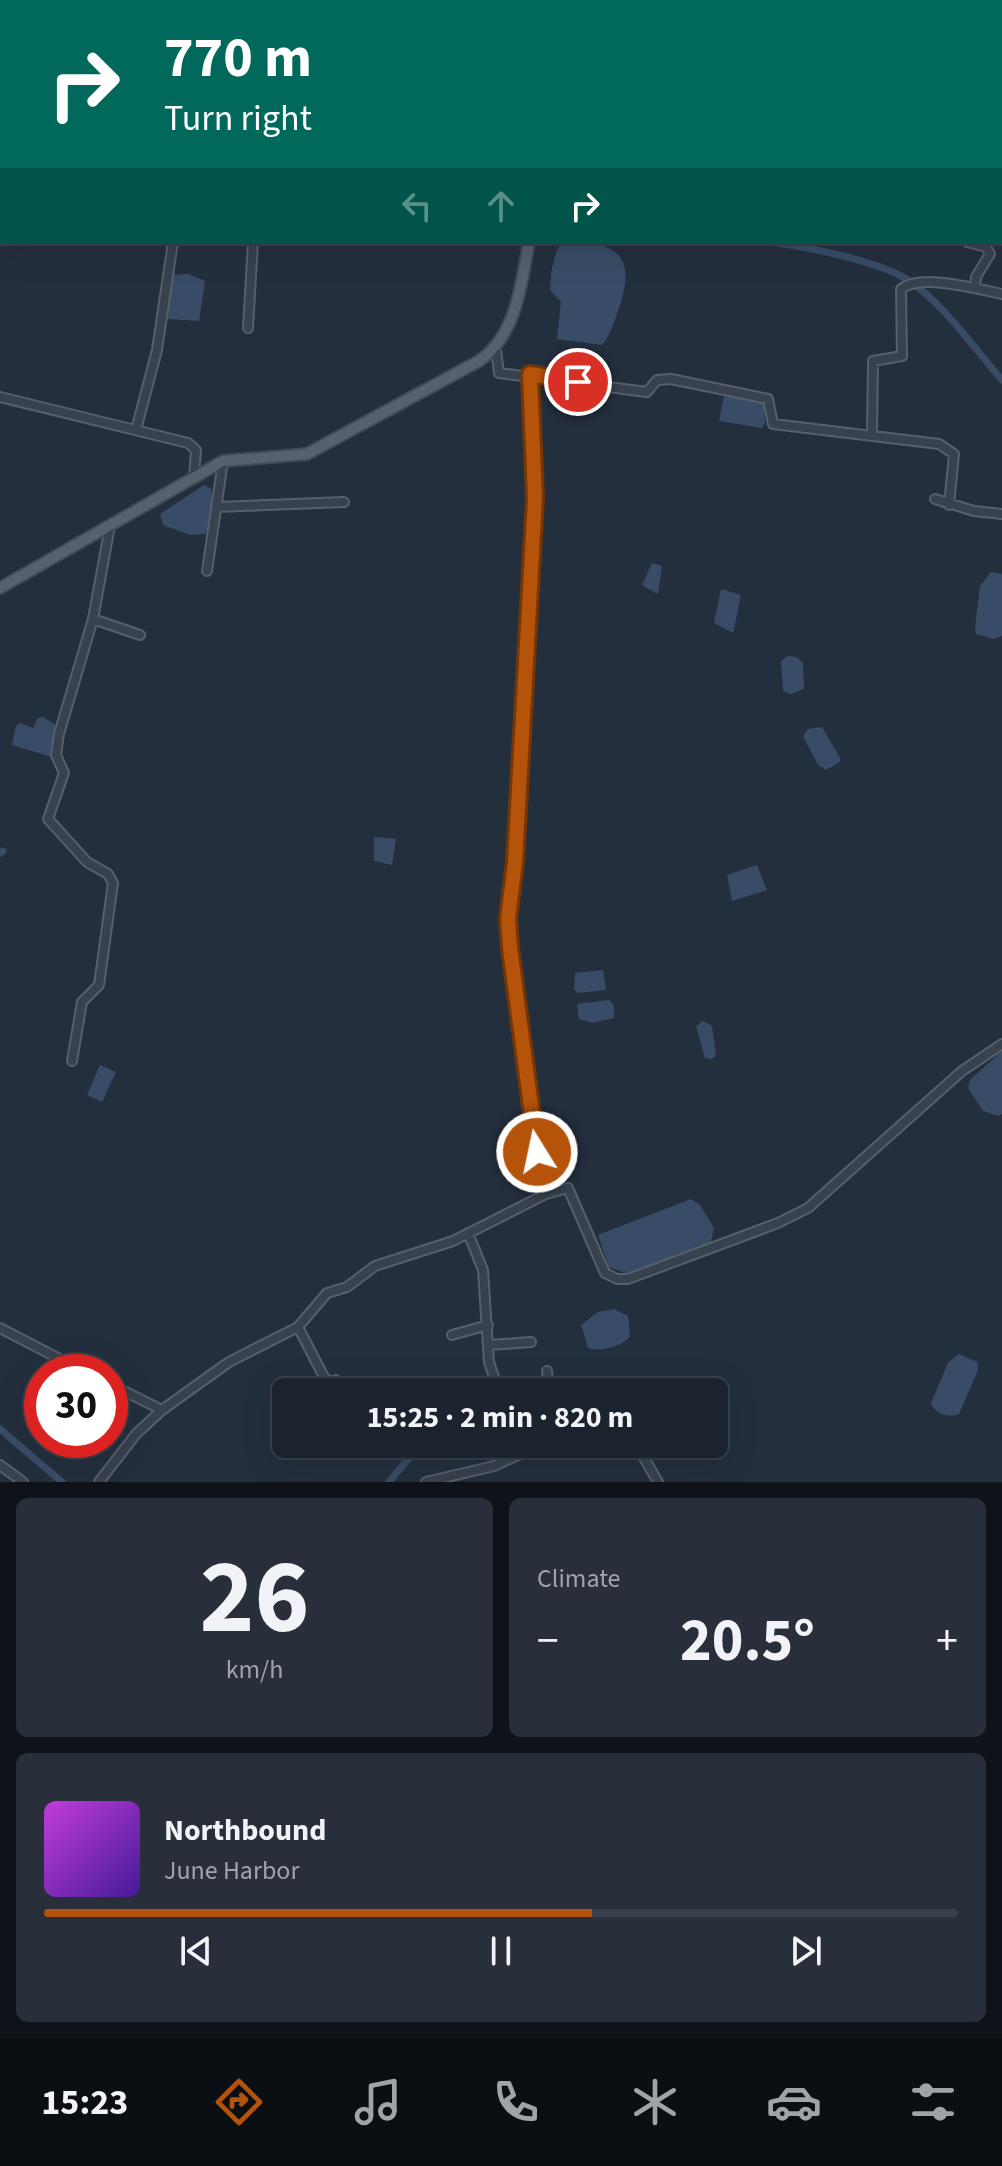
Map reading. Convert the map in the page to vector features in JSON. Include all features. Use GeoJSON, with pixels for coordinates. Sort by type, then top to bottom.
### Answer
{"type":"FeatureCollection","features":[{"type":"Feature","properties":{"kind":"main road"},"geometry":{"type":"LineString","coordinates":[[0,588],[223,461],[307,454],[496,349],[511,321],[529,244]]}},
{"type":"Feature","properties":{"kind":"street"},"geometry":{"type":"LineString","coordinates":[[136,430],[157,350],[173,244]]}},
{"type":"Feature","properties":{"kind":"street"},"geometry":{"type":"LineString","coordinates":[[248,328],[253,244]]}},
{"type":"Feature","properties":{"kind":"street"},"geometry":{"type":"LineString","coordinates":[[975,244],[986,247],[990,254],[976,277],[975,288]]}},
{"type":"Feature","properties":{"kind":"street"},"geometry":{"type":"LineString","coordinates":[[872,435],[873,361],[902,356],[901,289],[910,283],[929,283],[1002,294]]}},
{"type":"Feature","properties":{"kind":"street"},"geometry":{"type":"LineString","coordinates":[[496,349],[499,373],[530,374],[647,392],[657,380],[671,379],[768,399],[773,424],[908,438],[952,449],[949,505]]}},
{"type":"Feature","properties":{"kind":"street"},"geometry":{"type":"LineString","coordinates":[[530,374],[535,498],[515,862],[508,919],[527,1095],[546,1194]]}},
{"type":"Feature","properties":{"kind":"street"},"geometry":{"type":"LineString","coordinates":[[0,397],[188,443],[196,450],[194,477]]}},
{"type":"Feature","properties":{"kind":"street"},"geometry":{"type":"LineString","coordinates":[[207,571],[223,461]]}},
{"type":"Feature","properties":{"kind":"street"},"geometry":{"type":"LineString","coordinates":[[935,499],[949,505],[1002,514]]}},
{"type":"Feature","properties":{"kind":"street"},"geometry":{"type":"LineString","coordinates":[[217,507],[344,502]]}},
{"type":"Feature","properties":{"kind":"street"},"geometry":{"type":"LineString","coordinates":[[72,1061],[82,1002],[99,985],[113,883],[108,874],[87,862],[48,819],[64,773],[56,755],[59,734],[93,619],[110,526]]}},
{"type":"Feature","properties":{"kind":"street"},"geometry":{"type":"LineString","coordinates":[[93,619],[140,635]]}},
{"type":"Feature","properties":{"kind":"street"},"geometry":{"type":"LineString","coordinates":[[99,1482],[136,1434],[162,1410],[229,1362],[298,1327],[319,1300],[347,1287],[362,1273],[468,1233],[546,1194],[568,1188],[605,1273],[617,1279],[628,1279],[778,1223],[808,1208],[962,1071],[1002,1044]]}},
{"type":"Feature","properties":{"kind":"street"},"geometry":{"type":"LineString","coordinates":[[468,1233],[483,1270],[489,1362],[494,1378]]}},
{"type":"Feature","properties":{"kind":"street"},"geometry":{"type":"LineString","coordinates":[[452,1335],[488,1325]]}},
{"type":"Feature","properties":{"kind":"street"},"geometry":{"type":"LineString","coordinates":[[298,1327],[325,1378]]}},
{"type":"Feature","properties":{"kind":"street"},"geometry":{"type":"LineString","coordinates":[[0,1328],[50,1354]]}},
{"type":"Feature","properties":{"kind":"street"},"geometry":{"type":"LineString","coordinates":[[489,1345],[531,1342]]}},
{"type":"Feature","properties":{"kind":"street"},"geometry":{"type":"LineString","coordinates":[[547,1371],[548,1378]]}},
{"type":"Feature","properties":{"kind":"street"},"geometry":{"type":"LineString","coordinates":[[128,1393],[162,1410]]}},
{"type":"Feature","properties":{"kind":"street"},"geometry":{"type":"LineString","coordinates":[[426,1482],[517,1458]]}},
{"type":"Feature","properties":{"kind":"street"},"geometry":{"type":"LineString","coordinates":[[644,1458],[658,1482]]}},
{"type":"Feature","properties":{"kind":"street"},"geometry":{"type":"LineString","coordinates":[[0,1465],[23,1482]]}},
{"type":"Feature","properties":{"kind":"water"},"geometry":{"type":"Polygon","coordinates":[[[561,244],[594,244],[616,252],[622,260],[625,286],[613,326],[602,345],[557,339],[561,302],[550,290],[554,259],[561,244]]]}},
{"type":"Feature","properties":{"kind":"water"},"geometry":{"type":"Polygon","coordinates":[[[189,274],[205,281],[199,321],[168,319],[169,275],[189,274]]]}},
{"type":"Feature","properties":{"kind":"water"},"geometry":{"type":"Polygon","coordinates":[[[724,396],[764,403],[765,422],[762,428],[719,421],[724,396]]]}},
{"type":"Feature","properties":{"kind":"water"},"geometry":{"type":"Polygon","coordinates":[[[204,485],[211,489],[214,513],[205,534],[190,535],[163,525],[160,514],[204,485]]]}},
{"type":"Feature","properties":{"kind":"water"},"geometry":{"type":"Polygon","coordinates":[[[652,563],[662,566],[658,594],[642,585],[652,563]]]}},
{"type":"Feature","properties":{"kind":"water"},"geometry":{"type":"Polygon","coordinates":[[[991,572],[1002,574],[1002,636],[994,639],[976,634],[975,627],[980,586],[991,572]]]}},
{"type":"Feature","properties":{"kind":"water"},"geometry":{"type":"Polygon","coordinates":[[[721,589],[741,595],[733,633],[714,623],[721,589]]]}},
{"type":"Feature","properties":{"kind":"water"},"geometry":{"type":"Polygon","coordinates":[[[788,656],[797,657],[803,663],[804,689],[791,694],[783,691],[781,661],[788,656]]]}},
{"type":"Feature","properties":{"kind":"water"},"geometry":{"type":"Polygon","coordinates":[[[43,717],[57,726],[52,757],[12,745],[16,726],[20,723],[33,728],[38,718],[43,717]]]}},
{"type":"Feature","properties":{"kind":"water"},"geometry":{"type":"Polygon","coordinates":[[[822,727],[840,758],[840,762],[826,770],[818,765],[803,736],[808,729],[822,727]]]}},
{"type":"Feature","properties":{"kind":"water"},"geometry":{"type":"Polygon","coordinates":[[[374,837],[396,839],[392,865],[374,861],[374,837]]]}},
{"type":"Feature","properties":{"kind":"water"},"geometry":{"type":"Polygon","coordinates":[[[757,865],[767,890],[732,901],[727,875],[757,865]]]}},
{"type":"Feature","properties":{"kind":"water"},"geometry":{"type":"Polygon","coordinates":[[[603,970],[606,990],[578,993],[574,989],[575,973],[603,970]]]}},
{"type":"Feature","properties":{"kind":"water"},"geometry":{"type":"Polygon","coordinates":[[[609,1000],[614,1005],[614,1018],[592,1023],[579,1019],[577,1004],[609,1000]]]}},
{"type":"Feature","properties":{"kind":"water"},"geometry":{"type":"Polygon","coordinates":[[[703,1021],[712,1026],[716,1055],[712,1059],[705,1058],[696,1026],[703,1021]]]}},
{"type":"Feature","properties":{"kind":"water"},"geometry":{"type":"Polygon","coordinates":[[[1002,1051],[1002,1114],[998,1116],[983,1111],[968,1088],[970,1080],[1002,1051]]]}},
{"type":"Feature","properties":{"kind":"water"},"geometry":{"type":"Polygon","coordinates":[[[100,1065],[116,1072],[102,1102],[87,1095],[100,1065]]]}},
{"type":"Feature","properties":{"kind":"water"},"geometry":{"type":"Polygon","coordinates":[[[691,1199],[700,1205],[714,1228],[711,1242],[634,1276],[609,1267],[598,1235],[691,1199]]]}},
{"type":"Feature","properties":{"kind":"water"},"geometry":{"type":"Polygon","coordinates":[[[614,1309],[628,1316],[630,1336],[611,1348],[588,1348],[581,1325],[598,1312],[614,1309]]]}},
{"type":"Feature","properties":{"kind":"water"},"geometry":{"type":"Polygon","coordinates":[[[959,1354],[977,1362],[978,1370],[959,1414],[946,1415],[931,1403],[948,1363],[959,1354]]]}},
{"type":"Feature","properties":{"kind":"waterway"},"geometry":{"type":"LineString","coordinates":[[783,244],[861,261],[908,280],[946,314],[1002,380]]}},
{"type":"Feature","properties":{"kind":"waterway"},"geometry":{"type":"LineString","coordinates":[[0,1429],[62,1482]]}},
{"type":"Feature","properties":{"kind":"waterway"},"geometry":{"type":"LineString","coordinates":[[389,1482],[409,1458]]}},
{"type":"Feature","properties":{"kind":"route"},"geometry":{"type":"LineString","coordinates":[[537,1152],[523,1065],[508,919],[515,862],[516,792],[535,498],[530,374],[578,382]]}}]}
